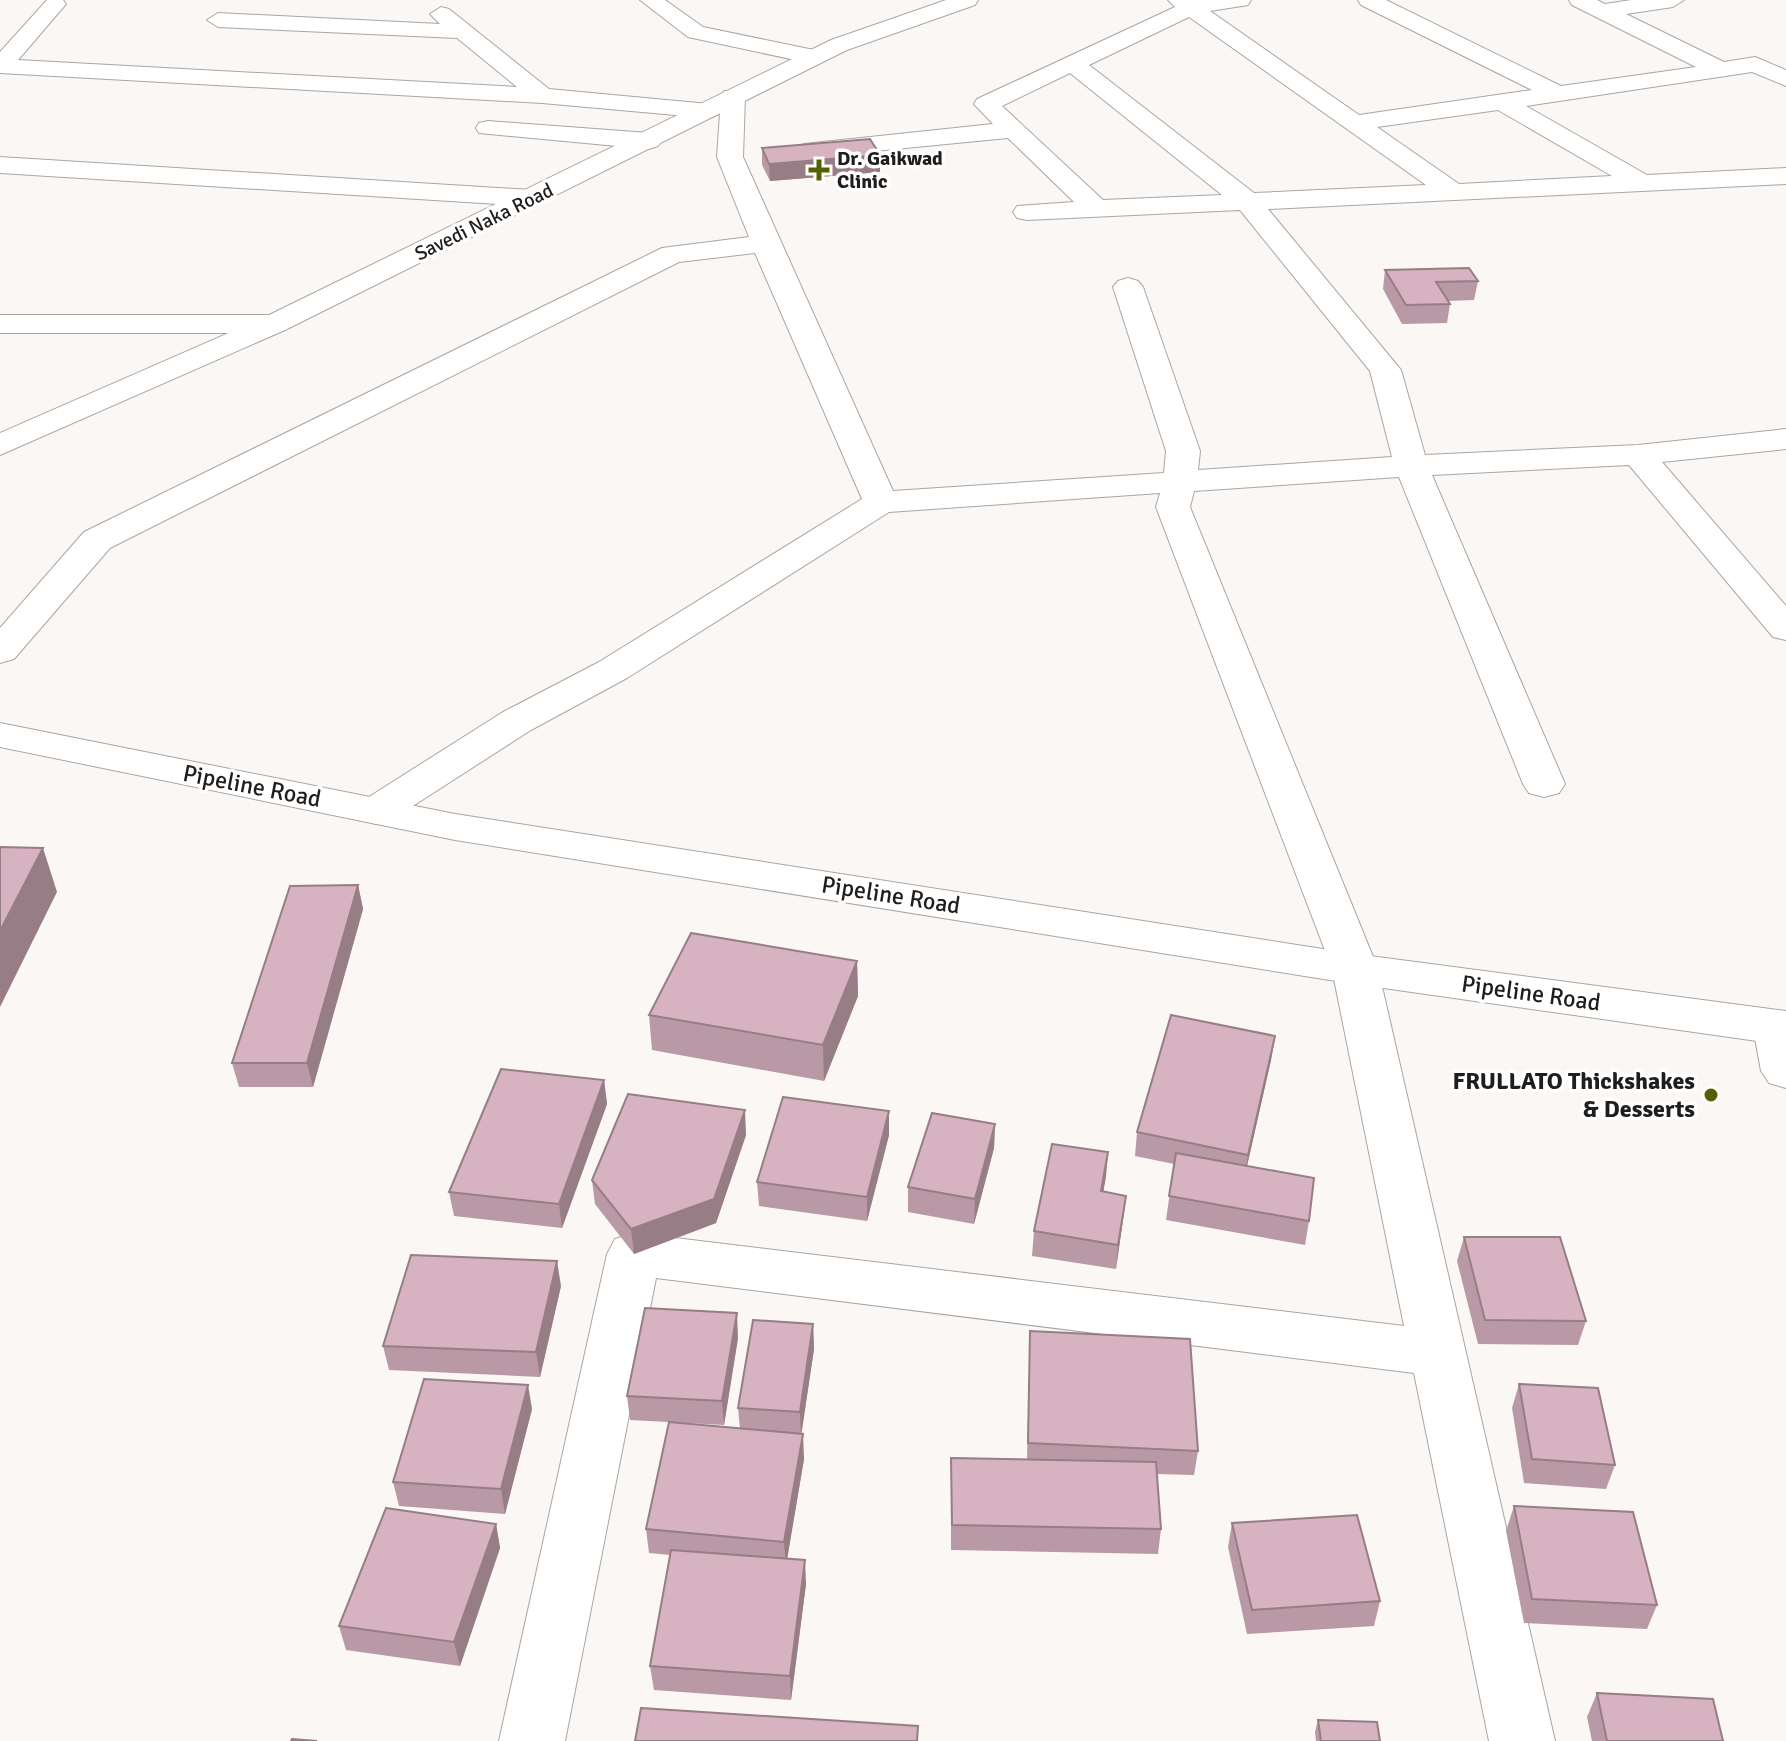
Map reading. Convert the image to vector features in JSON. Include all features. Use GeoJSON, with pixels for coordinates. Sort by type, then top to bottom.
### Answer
{"type":"FeatureCollection","features":[{"type":"Feature","properties":{"kind":"street"},"geometry":{"type":"LineString","coordinates":[[181,74],[232,0]]}},
{"type":"Feature","properties":{"kind":"street"},"geometry":{"type":"LineString","coordinates":[[424,0],[542,96]]}},
{"type":"Feature","properties":{"kind":"street"},"geometry":{"type":"LineString","coordinates":[[651,0],[696,32],[814,57]]}},
{"type":"Feature","properties":{"kind":"street","name":"Savedi Naka Road"},"geometry":{"type":"LineString","coordinates":[[0,445],[274,324],[839,45],[967,0]]}},
{"type":"Feature","properties":{"kind":"street"},"geometry":{"type":"LineString","coordinates":[[1097,209],[986,104],[1185,4],[1240,0]]}},
{"type":"Feature","properties":{"kind":"street"},"geometry":{"type":"LineString","coordinates":[[1369,0],[1558,94]]}},
{"type":"Feature","properties":{"kind":"street"},"geometry":{"type":"LineString","coordinates":[[1580,0],[1721,70]]}},
{"type":"Feature","properties":{"kind":"street"},"geometry":{"type":"LineString","coordinates":[[1603,11],[1673,0]]}},
{"type":"Feature","properties":{"kind":"street"},"geometry":{"type":"LineString","coordinates":[[0,66],[55,4]]}},
{"type":"Feature","properties":{"kind":"street"},"geometry":{"type":"LineString","coordinates":[[1185,4],[1452,191]]}},
{"type":"Feature","properties":{"kind":"street"},"geometry":{"type":"LineString","coordinates":[[218,20],[464,32]]}},
{"type":"Feature","properties":{"kind":"street"},"geometry":{"type":"LineString","coordinates":[[1072,63],[1247,201],[1385,370],[1411,466],[1544,784]]}},
{"type":"Feature","properties":{"kind":"street"},"geometry":{"type":"LineString","coordinates":[[1355,123],[1755,64],[1786,79]]}},
{"type":"Feature","properties":{"kind":"street"},"geometry":{"type":"LineString","coordinates":[[0,66],[721,104],[730,157],[765,243],[881,502]]}},
{"type":"Feature","properties":{"kind":"street"},"geometry":{"type":"LineString","coordinates":[[1502,102],[1641,182]]}},
{"type":"Feature","properties":{"kind":"street"},"geometry":{"type":"LineString","coordinates":[[488,128],[649,141]]}},
{"type":"Feature","properties":{"kind":"street"},"geometry":{"type":"LineString","coordinates":[[793,151],[1014,130]]}},
{"type":"Feature","properties":{"kind":"street"},"geometry":{"type":"LineString","coordinates":[[730,157],[762,154]]}},
{"type":"Feature","properties":{"kind":"street"},"geometry":{"type":"LineString","coordinates":[[0,165],[532,198]]}},
{"type":"Feature","properties":{"kind":"street"},"geometry":{"type":"LineString","coordinates":[[1027,212],[1786,176]]}},
{"type":"Feature","properties":{"kind":"street"},"geometry":{"type":"LineString","coordinates":[[0,651],[97,540],[672,254],[765,243]]}},
{"type":"Feature","properties":{"kind":"street"},"geometry":{"type":"LineString","coordinates":[[1128,287],[1183,451],[1173,507],[1355,969],[1522,1741]]}},
{"type":"Feature","properties":{"kind":"street"},"geometry":{"type":"LineString","coordinates":[[0,324],[274,324]]}},
{"type":"Feature","properties":{"kind":"street"},"geometry":{"type":"LineString","coordinates":[[376,811],[517,721],[613,670],[881,502],[1411,466],[1638,455],[1786,439]]}},
{"type":"Feature","properties":{"kind":"street"},"geometry":{"type":"LineString","coordinates":[[1638,455],[1786,629]]}},
{"type":"Feature","properties":{"kind":"street","name":"Pipeline Road"},"geometry":{"type":"LineString","coordinates":[[0,735],[455,827],[1355,969],[1783,1042]]}},
{"type":"Feature","properties":{"kind":"street"},"geometry":{"type":"LineString","coordinates":[[532,1741],[634,1254],[1436,1353]]}},
{"type":"Feature","properties":{"kind":"building"},"geometry":{"type":"Polygon","coordinates":[[[870,139],[880,155],[769,164],[762,148],[870,139]]]}},
{"type":"Feature","properties":{"kind":"building"},"geometry":{"type":"Polygon","coordinates":[[[1469,268],[1478,281],[1436,282],[1450,304],[1406,305],[1385,270],[1469,268]]]}},
{"type":"Feature","properties":{"kind":"building"},"geometry":{"type":"Polygon","coordinates":[[[0,847],[43,848],[0,931],[0,847]]]}},
{"type":"Feature","properties":{"kind":"building"},"geometry":{"type":"Polygon","coordinates":[[[358,885],[307,1063],[232,1063],[290,886],[358,885]]]}},
{"type":"Feature","properties":{"kind":"building"},"geometry":{"type":"Polygon","coordinates":[[[691,933],[857,961],[823,1045],[649,1015],[691,933]]]}},
{"type":"Feature","properties":{"kind":"building"},"geometry":{"type":"Polygon","coordinates":[[[1171,1015],[1275,1036],[1248,1155],[1137,1132],[1171,1015]]]}},
{"type":"Feature","properties":{"kind":"building"},"geometry":{"type":"Polygon","coordinates":[[[501,1069],[604,1080],[559,1204],[449,1192],[501,1069]]]}},
{"type":"Feature","properties":{"kind":"building"},"geometry":{"type":"Polygon","coordinates":[[[628,1094],[745,1110],[714,1199],[631,1229],[592,1180],[628,1094]]]}},
{"type":"Feature","properties":{"kind":"building"},"geometry":{"type":"Polygon","coordinates":[[[783,1097],[889,1111],[867,1197],[757,1182],[783,1097]]]}},
{"type":"Feature","properties":{"kind":"building"},"geometry":{"type":"Polygon","coordinates":[[[932,1113],[995,1124],[975,1199],[908,1187],[932,1113]]]}},
{"type":"Feature","properties":{"kind":"building"},"geometry":{"type":"Polygon","coordinates":[[[1052,1144],[1108,1152],[1101,1191],[1126,1196],[1118,1245],[1034,1231],[1052,1144]]]}},
{"type":"Feature","properties":{"kind":"building"},"geometry":{"type":"Polygon","coordinates":[[[1176,1153],[1314,1178],[1309,1221],[1169,1196],[1176,1153]]]}},
{"type":"Feature","properties":{"kind":"building"},"geometry":{"type":"Polygon","coordinates":[[[1464,1237],[1560,1237],[1586,1321],[1485,1320],[1464,1237]]]}},
{"type":"Feature","properties":{"kind":"building"},"geometry":{"type":"Polygon","coordinates":[[[411,1255],[557,1261],[536,1352],[383,1346],[411,1255]]]}},
{"type":"Feature","properties":{"kind":"building"},"geometry":{"type":"Polygon","coordinates":[[[645,1308],[737,1313],[722,1401],[627,1396],[645,1308]]]}},
{"type":"Feature","properties":{"kind":"building"},"geometry":{"type":"Polygon","coordinates":[[[753,1320],[813,1324],[800,1412],[738,1408],[753,1320]]]}},
{"type":"Feature","properties":{"kind":"building"},"geometry":{"type":"Polygon","coordinates":[[[1030,1331],[1190,1339],[1198,1451],[1028,1443],[1030,1331]]]}},
{"type":"Feature","properties":{"kind":"building"},"geometry":{"type":"Polygon","coordinates":[[[424,1379],[528,1385],[501,1489],[393,1482],[424,1379]]]}},
{"type":"Feature","properties":{"kind":"building"},"geometry":{"type":"Polygon","coordinates":[[[1519,1384],[1598,1388],[1615,1465],[1532,1459],[1519,1384]]]}},
{"type":"Feature","properties":{"kind":"building"},"geometry":{"type":"Polygon","coordinates":[[[669,1422],[803,1434],[784,1542],[646,1529],[669,1422]]]}},
{"type":"Feature","properties":{"kind":"building"},"geometry":{"type":"Polygon","coordinates":[[[951,1458],[1156,1462],[1161,1529],[952,1525],[951,1458]]]}},
{"type":"Feature","properties":{"kind":"building"},"geometry":{"type":"Polygon","coordinates":[[[1514,1506],[1633,1512],[1657,1605],[1532,1599],[1514,1506]]]}},
{"type":"Feature","properties":{"kind":"building"},"geometry":{"type":"Polygon","coordinates":[[[386,1508],[496,1524],[454,1642],[339,1626],[386,1508]]]}},
{"type":"Feature","properties":{"kind":"building"},"geometry":{"type":"Polygon","coordinates":[[[1357,1515],[1380,1601],[1252,1610],[1232,1523],[1357,1515]]]}},
{"type":"Feature","properties":{"kind":"building"},"geometry":{"type":"Polygon","coordinates":[[[671,1550],[805,1560],[790,1676],[650,1666],[671,1550]]]}},
{"type":"Feature","properties":{"kind":"building"},"geometry":{"type":"Polygon","coordinates":[[[1597,1693],[1713,1699],[1723,1741],[1607,1741],[1597,1693]]]}},
{"type":"Feature","properties":{"kind":"building"},"geometry":{"type":"Polygon","coordinates":[[[641,1708],[918,1726],[917,1741],[635,1741],[641,1708]]]}},
{"type":"Feature","properties":{"kind":"building"},"geometry":{"type":"Polygon","coordinates":[[[1318,1720],[1377,1722],[1380,1741],[1321,1741],[1318,1720]]]}},
{"type":"Feature","properties":{"kind":"place","name":"Dr. Gaikwad Clinic"},"geometry":{"type":"Point","coordinates":[819,170]}},
{"type":"Feature","properties":{"kind":"place","name":"FRULLATO Thickshakes & Desserts"},"geometry":{"type":"Point","coordinates":[1711,1095]}}]}
